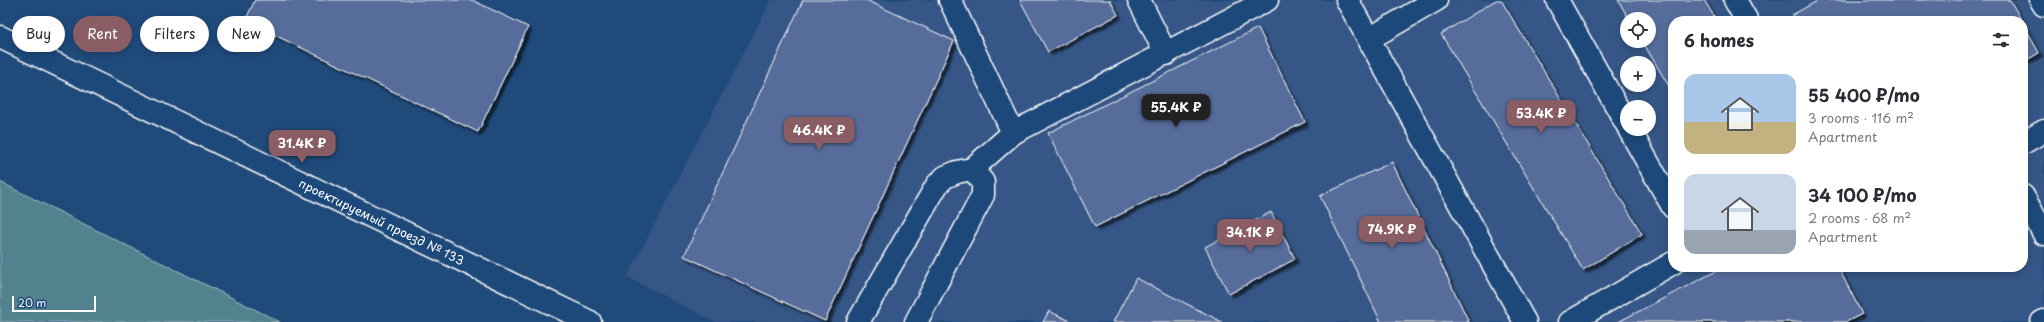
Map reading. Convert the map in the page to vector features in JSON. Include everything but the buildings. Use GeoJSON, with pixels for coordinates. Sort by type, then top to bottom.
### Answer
{"type":"FeatureCollection","features":[{"type":"Feature","properties":{"kind":"street"},"geometry":{"type":"LineString","coordinates":[[950,0],[1013,133]]}},
{"type":"Feature","properties":{"kind":"street"},"geometry":{"type":"LineString","coordinates":[[1139,0],[1166,54]]}},
{"type":"Feature","properties":{"kind":"street"},"geometry":{"type":"LineString","coordinates":[[858,322],[937,185],[945,177],[972,169],[1013,133],[1166,54],[1266,0]]}},
{"type":"Feature","properties":{"kind":"street"},"geometry":{"type":"LineString","coordinates":[[1347,0],[1525,322]]}},
{"type":"Feature","properties":{"kind":"street"},"geometry":{"type":"LineString","coordinates":[[1368,39],[1436,0]]}},
{"type":"Feature","properties":{"kind":"street"},"geometry":{"type":"LineString","coordinates":[[1557,0],[1620,112]]}},
{"type":"Feature","properties":{"kind":"street"},"geometry":{"type":"LineString","coordinates":[[1735,0],[1744,16]]}},
{"type":"Feature","properties":{"kind":"street"},"geometry":{"type":"LineString","coordinates":[[2041,0],[2044,5]]}},
{"type":"Feature","properties":{"kind":"street","name":"проектируемый проезд № 133"},"geometry":{"type":"LineString","coordinates":[[0,37],[590,322]]}},
{"type":"Feature","properties":{"kind":"street"},"geometry":{"type":"LineString","coordinates":[[2028,140],[2044,131]]}},
{"type":"Feature","properties":{"kind":"street"},"geometry":{"type":"LineString","coordinates":[[1633,136],[1668,198]]}},
{"type":"Feature","properties":{"kind":"street"},"geometry":{"type":"LineString","coordinates":[[916,322],[983,195],[983,182],[972,169]]}},
{"type":"Feature","properties":{"kind":"street"},"geometry":{"type":"LineString","coordinates":[[2028,205],[2044,234]]}},
{"type":"Feature","properties":{"kind":"street"},"geometry":{"type":"LineString","coordinates":[[1570,322],[1668,266]]}},
{"type":"Feature","properties":{"kind":"shaded area"},"geometry":{"type":"Polygon","coordinates":[[[771,0],[2044,0],[2044,322],[715,322],[627,277],[771,0]]]}},
{"type":"Feature","properties":{"kind":"green space"},"geometry":{"type":"Polygon","coordinates":[[[0,182],[280,322],[0,322],[0,182]]]}}]}
